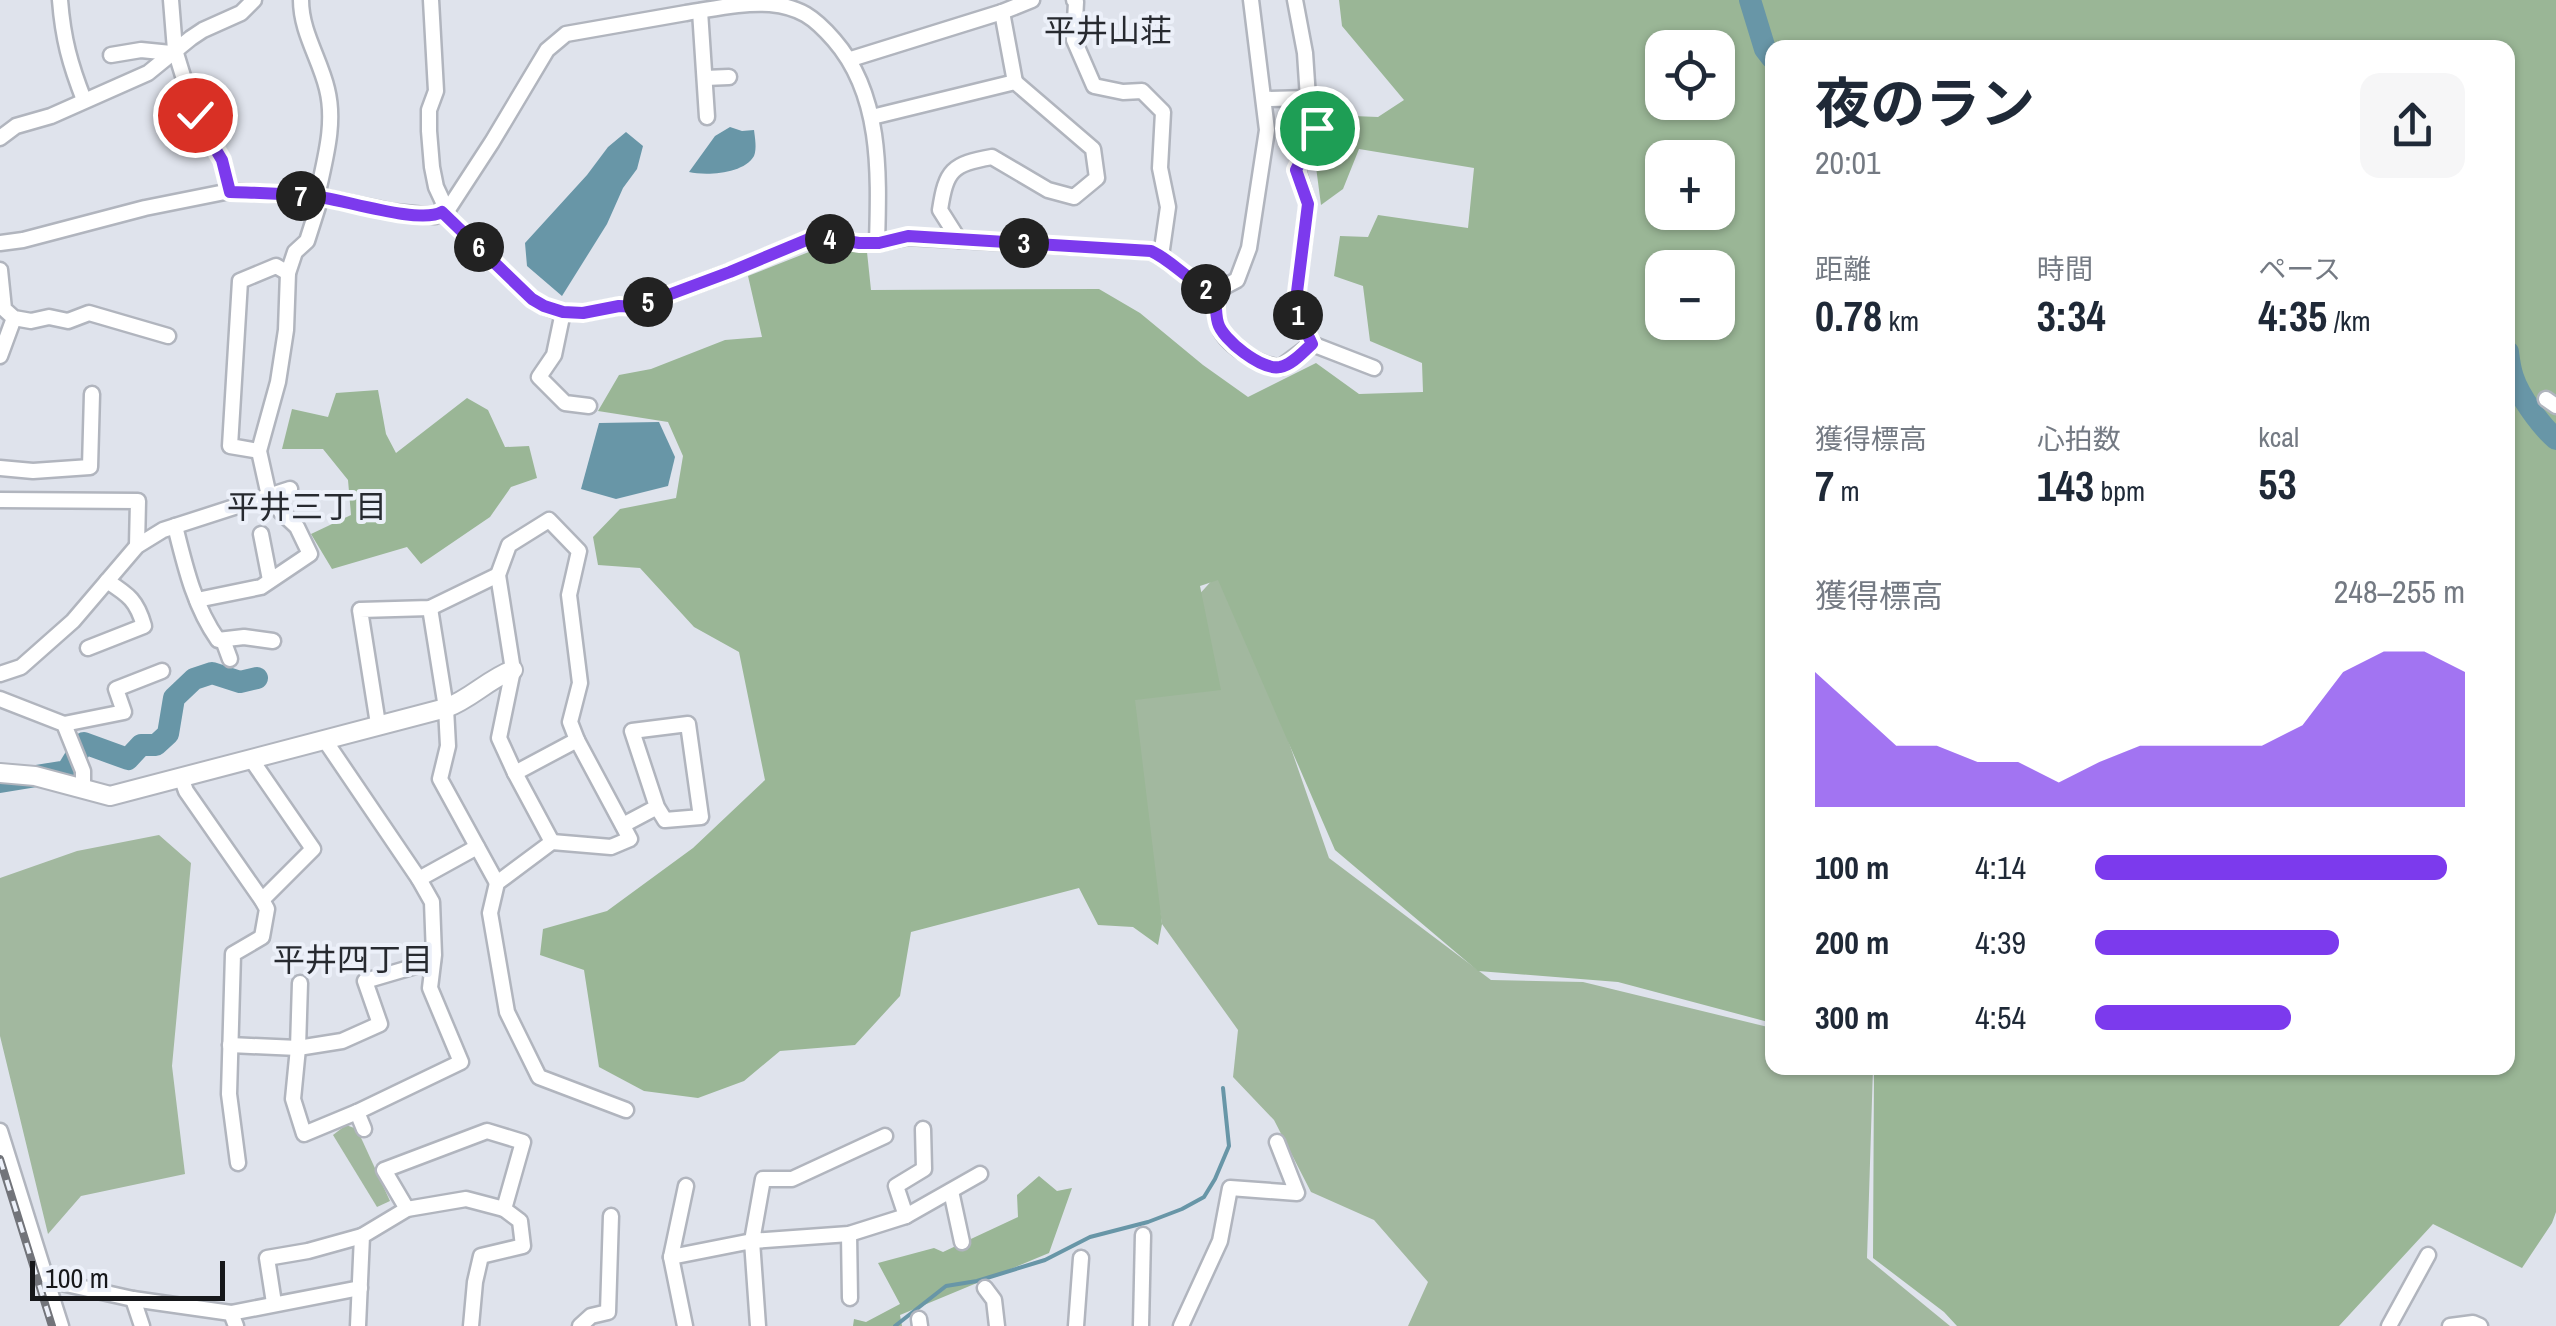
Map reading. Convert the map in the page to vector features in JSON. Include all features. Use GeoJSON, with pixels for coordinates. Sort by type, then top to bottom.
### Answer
{"type":"FeatureCollection","features":[{"type":"Feature","properties":{"kind":"street"},"geometry":{"type":"LineString","coordinates":[[60,0],[62,34],[84,100]]}},
{"type":"Feature","properties":{"kind":"street"},"geometry":{"type":"LineString","coordinates":[[171,0],[173,52],[195,115],[222,160],[230,192]]}},
{"type":"Feature","properties":{"kind":"street"},"geometry":{"type":"LineString","coordinates":[[0,138],[16,126],[51,116],[148,73],[203,30],[241,13],[254,0]]}},
{"type":"Feature","properties":{"kind":"street"},"geometry":{"type":"LineString","coordinates":[[197,600],[261,587],[310,554],[298,527],[281,512],[272,495],[259,451],[278,382],[286,330],[288,272],[294,252],[307,241],[319,197],[330,126],[328,90],[306,32],[301,0]]}},
{"type":"Feature","properties":{"kind":"street"},"geometry":{"type":"LineString","coordinates":[[431,0],[436,91],[429,110],[429,131],[442,212]]}},
{"type":"Feature","properties":{"kind":"street"},"geometry":{"type":"LineString","coordinates":[[851,60],[1032,0]]}},
{"type":"Feature","properties":{"kind":"street"},"geometry":{"type":"LineString","coordinates":[[1074,0],[1074,40],[1094,86],[1142,91],[1163,112],[1160,168],[1168,207],[1161,256]]}},
{"type":"Feature","properties":{"kind":"street"},"geometry":{"type":"LineString","coordinates":[[442,212],[532,299],[563,312],[636,307],[816,236],[859,243],[908,236],[1151,251],[1191,281],[1216,291],[1238,280],[1248,248],[1267,130],[1251,0]]}},
{"type":"Feature","properties":{"kind":"street"},"geometry":{"type":"LineString","coordinates":[[1295,0],[1308,98],[1317,128],[1296,170],[1308,204],[1295,308],[1312,344],[1374,368]]}},
{"type":"Feature","properties":{"kind":"street"},"geometry":{"type":"LineString","coordinates":[[0,243],[230,192],[319,197],[435,216],[448,208],[537,65],[566,34],[722,4],[805,5],[851,60],[872,117],[878,189],[877,243]]}},
{"type":"Feature","properties":{"kind":"street"},"geometry":{"type":"LineString","coordinates":[[700,11],[708,116]]}},
{"type":"Feature","properties":{"kind":"street"},"geometry":{"type":"LineString","coordinates":[[959,240],[940,210],[945,181],[964,162],[992,157],[1048,190],[1074,196],[1096,178],[1093,148],[1015,82],[1002,12]]}},
{"type":"Feature","properties":{"kind":"street"},"geometry":{"type":"LineString","coordinates":[[112,54],[140,50],[173,52]]}},
{"type":"Feature","properties":{"kind":"street"},"geometry":{"type":"LineString","coordinates":[[705,78],[730,77]]}},
{"type":"Feature","properties":{"kind":"street"},"geometry":{"type":"LineString","coordinates":[[872,117],[1015,82]]}},
{"type":"Feature","properties":{"kind":"street"},"geometry":{"type":"LineString","coordinates":[[1264,99],[1308,98]]}},
{"type":"Feature","properties":{"kind":"street"},"geometry":{"type":"LineString","coordinates":[[259,451],[230,446],[240,281],[276,266],[288,272]]}},
{"type":"Feature","properties":{"kind":"street"},"geometry":{"type":"LineString","coordinates":[[0,270],[4,309],[14,318],[68,320],[89,313],[168,336]]}},
{"type":"Feature","properties":{"kind":"street"},"geometry":{"type":"LineString","coordinates":[[1216,291],[1217,322],[1222,334],[1262,365],[1281,367],[1312,344]]}},
{"type":"Feature","properties":{"kind":"street"},"geometry":{"type":"LineString","coordinates":[[563,312],[554,355],[539,377],[565,403],[589,406]]}},
{"type":"Feature","properties":{"kind":"street"},"geometry":{"type":"LineString","coordinates":[[0,356],[14,318]]}},
{"type":"Feature","properties":{"kind":"street"},"geometry":{"type":"LineString","coordinates":[[0,468],[90,468],[92,394]]}},
{"type":"Feature","properties":{"kind":"street"},"geometry":{"type":"LineString","coordinates":[[0,674],[21,667],[74,622],[137,546],[163,530],[290,488]]}},
{"type":"Feature","properties":{"kind":"street"},"geometry":{"type":"LineString","coordinates":[[0,500],[138,500],[137,546]]}},
{"type":"Feature","properties":{"kind":"street"},"geometry":{"type":"LineString","coordinates":[[552,842],[499,738],[513,670],[498,575],[509,545],[549,520],[580,551],[569,595],[580,683],[570,722],[630,839],[611,847],[552,842],[497,883],[490,913],[508,1012],[539,1077],[626,1110]]}},
{"type":"Feature","properties":{"kind":"street"},"geometry":{"type":"LineString","coordinates":[[175,526],[188,580],[218,640],[244,637],[274,641]]}},
{"type":"Feature","properties":{"kind":"street"},"geometry":{"type":"LineString","coordinates":[[261,534],[270,580]]}},
{"type":"Feature","properties":{"kind":"street"},"geometry":{"type":"LineString","coordinates":[[378,724],[360,610],[430,608],[498,575]]}},
{"type":"Feature","properties":{"kind":"street"},"geometry":{"type":"LineString","coordinates":[[88,648],[144,626],[139,606],[107,582]]}},
{"type":"Feature","properties":{"kind":"street"},"geometry":{"type":"LineString","coordinates":[[430,608],[446,708],[448,746],[440,778],[497,883]]}},
{"type":"Feature","properties":{"kind":"street"},"geometry":{"type":"LineString","coordinates":[[223,640],[230,659]]}},
{"type":"Feature","properties":{"kind":"street"},"geometry":{"type":"LineString","coordinates":[[0,774],[35,776],[110,796],[446,708],[513,670]]}},
{"type":"Feature","properties":{"kind":"street"},"geometry":{"type":"LineString","coordinates":[[0,698],[64,724],[124,712],[116,689],[162,672]]}},
{"type":"Feature","properties":{"kind":"street"},"geometry":{"type":"LineString","coordinates":[[64,724],[83,771],[83,788]]}},
{"type":"Feature","properties":{"kind":"street"},"geometry":{"type":"LineString","coordinates":[[688,724],[700,818],[664,820],[657,807],[632,731],[688,724]]}},
{"type":"Feature","properties":{"kind":"street"},"geometry":{"type":"LineString","coordinates":[[300,983],[293,1099],[304,1134],[461,1062],[430,988],[432,902],[324,739]]}},
{"type":"Feature","properties":{"kind":"street"},"geometry":{"type":"LineString","coordinates":[[515,772],[577,740]]}},
{"type":"Feature","properties":{"kind":"street"},"geometry":{"type":"LineString","coordinates":[[251,759],[312,849],[262,900]]}},
{"type":"Feature","properties":{"kind":"street"},"geometry":{"type":"LineString","coordinates":[[182,777],[186,792],[267,909],[262,937],[233,954],[229,1094],[238,1163]]}},
{"type":"Feature","properties":{"kind":"street"},"geometry":{"type":"LineString","coordinates":[[624,824],[657,807]]}},
{"type":"Feature","properties":{"kind":"street"},"geometry":{"type":"LineString","coordinates":[[418,879],[478,847]]}},
{"type":"Feature","properties":{"kind":"street"},"geometry":{"type":"LineString","coordinates":[[230,1045],[298,1048],[342,1041],[380,1024],[366,981],[433,960]]}},
{"type":"Feature","properties":{"kind":"street"},"geometry":{"type":"LineString","coordinates":[[357,1112],[364,1129]]}},
{"type":"Feature","properties":{"kind":"street"},"geometry":{"type":"LineString","coordinates":[[906,1216],[896,1186],[924,1169],[923,1128]]}},
{"type":"Feature","properties":{"kind":"street"},"geometry":{"type":"LineString","coordinates":[[407,1209],[382,1166],[487,1131],[523,1142],[504,1208]]}},
{"type":"Feature","properties":{"kind":"street"},"geometry":{"type":"LineString","coordinates":[[0,1132],[61,1326]]}},
{"type":"Feature","properties":{"kind":"street"},"geometry":{"type":"LineString","coordinates":[[758,1326],[752,1241],[762,1179],[792,1179],[885,1136]]}},
{"type":"Feature","properties":{"kind":"street"},"geometry":{"type":"LineString","coordinates":[[1180,1326],[1224,1230],[1230,1188],[1297,1193],[1276,1142]]}},
{"type":"Feature","properties":{"kind":"street"},"geometry":{"type":"LineString","coordinates":[[671,1257],[752,1241],[849,1234],[906,1216],[980,1174]]}},
{"type":"Feature","properties":{"kind":"street"},"geometry":{"type":"LineString","coordinates":[[685,1326],[671,1257],[686,1186]]}},
{"type":"Feature","properties":{"kind":"street"},"geometry":{"type":"LineString","coordinates":[[951,1191],[962,1242]]}},
{"type":"Feature","properties":{"kind":"street"},"geometry":{"type":"LineString","coordinates":[[274,1303],[267,1258],[362,1236],[407,1209],[466,1199],[504,1208],[520,1221],[523,1246],[481,1256],[474,1282],[471,1326]]}},
{"type":"Feature","properties":{"kind":"street"},"geometry":{"type":"LineString","coordinates":[[580,1326],[591,1316],[608,1312],[611,1216]]}},
{"type":"Feature","properties":{"kind":"street"},"geometry":{"type":"LineString","coordinates":[[849,1234],[850,1298]]}},
{"type":"Feature","properties":{"kind":"street"},"geometry":{"type":"LineString","coordinates":[[1141,1326],[1143,1235]]}},
{"type":"Feature","properties":{"kind":"street"},"geometry":{"type":"LineString","coordinates":[[358,1326],[362,1236]]}},
{"type":"Feature","properties":{"kind":"street"},"geometry":{"type":"LineString","coordinates":[[2389,1326],[2428,1254]]}},
{"type":"Feature","properties":{"kind":"street"},"geometry":{"type":"LineString","coordinates":[[1076,1326],[1080,1258]]}},
{"type":"Feature","properties":{"kind":"street"},"geometry":{"type":"LineString","coordinates":[[48,1285],[57,1282],[233,1319],[274,1303],[360,1288]]}},
{"type":"Feature","properties":{"kind":"street"},"geometry":{"type":"LineString","coordinates":[[985,1288],[994,1300],[997,1326]]}},
{"type":"Feature","properties":{"kind":"street"},"geometry":{"type":"LineString","coordinates":[[133,1299],[142,1326]]}},
{"type":"Feature","properties":{"kind":"street"},"geometry":{"type":"LineString","coordinates":[[2450,1326],[2480,1326]]}},
{"type":"Feature","properties":{"kind":"green space"},"geometry":{"type":"Polygon","coordinates":[[[1339,0],[2556,0],[2556,1212],[2522,1268],[2433,1224],[2339,1326],[1957,1326],[1873,1258],[1874,1075],[2515,1075],[2515,40],[1765,40],[1765,1021],[1618,982],[1478,971],[1335,850],[1218,580],[1200,586],[1221,690],[1135,700],[1162,924],[1158,945],[1133,927],[1098,925],[1079,888],[911,932],[900,996],[855,1045],[780,1051],[744,1081],[698,1098],[644,1091],[599,1067],[584,970],[540,955],[543,929],[607,911],[693,848],[765,780],[739,652],[694,627],[640,568],[598,565],[593,537],[620,509],[676,498],[683,456],[668,422],[598,411],[619,375],[651,369],[725,340],[762,337],[748,276],[819,248],[867,252],[871,290],[1099,289],[1140,313],[1248,397],[1316,363],[1359,394],[1423,392],[1422,363],[1370,341],[1363,286],[1334,276],[1340,236],[1368,237],[1378,215],[1468,228],[1474,168],[1359,149],[1343,189],[1321,205],[1316,167],[1329,115],[1378,117],[1404,100],[1342,26],[1339,0]]]}},
{"type":"Feature","properties":{"kind":"green space"},"geometry":{"type":"Polygon","coordinates":[[[378,390],[386,434],[396,453],[467,398],[488,410],[505,447],[529,446],[537,478],[511,487],[490,517],[421,564],[407,547],[332,569],[311,534],[351,515],[348,480],[323,449],[282,449],[292,409],[328,417],[336,393],[378,390]]]}},
{"type":"Feature","properties":{"kind":"green space"},"geometry":{"type":"Polygon","coordinates":[[[1227,564],[1329,858],[1491,980],[1583,982],[1765,1026],[1765,1075],[1873,1075],[1867,1258],[1950,1326],[1408,1326],[1428,1282],[1374,1220],[1311,1192],[1274,1120],[1233,1077],[1238,1030],[1162,924],[1120,681],[1227,564]]]}},
{"type":"Feature","properties":{"kind":"green space"},"geometry":{"type":"Polygon","coordinates":[[[159,835],[191,863],[172,1066],[185,1174],[81,1196],[48,1234],[0,1036],[0,878],[77,851],[159,835]]]}},
{"type":"Feature","properties":{"kind":"green space"},"geometry":{"type":"Polygon","coordinates":[[[346,1125],[357,1129],[390,1201],[377,1207],[333,1135],[346,1125]]]}},
{"type":"Feature","properties":{"kind":"green space"},"geometry":{"type":"Polygon","coordinates":[[[1039,1176],[1057,1191],[1072,1188],[1049,1253],[900,1315],[902,1326],[853,1326],[854,1319],[866,1322],[900,1304],[878,1263],[934,1248],[943,1252],[1018,1217],[1017,1195],[1039,1176]]]}},
{"type":"Feature","properties":{"kind":"water"},"geometry":{"type":"Polygon","coordinates":[[[730,127],[754,130],[755,150],[749,162],[724,172],[689,172],[715,136],[730,127]]]}},
{"type":"Feature","properties":{"kind":"water"},"geometry":{"type":"Polygon","coordinates":[[[626,132],[643,146],[637,169],[562,296],[527,266],[525,243],[608,147],[626,132]]]}},
{"type":"Feature","properties":{"kind":"water"},"geometry":{"type":"Polygon","coordinates":[[[659,422],[675,457],[668,486],[616,499],[581,489],[599,423],[659,422]]]}},
{"type":"Feature","properties":{"kind":"waterway"},"geometry":{"type":"LineString","coordinates":[[1750,0],[1765,49]]}},
{"type":"Feature","properties":{"kind":"waterway"},"geometry":{"type":"LineString","coordinates":[[2515,381],[2537,419],[2556,439]]}},
{"type":"Feature","properties":{"kind":"waterway"},"geometry":{"type":"LineString","coordinates":[[0,782],[67,771],[84,743],[128,759],[141,745],[156,745],[168,734],[174,698],[194,679],[212,673],[240,682],[257,678]]}},
{"type":"Feature","properties":{"kind":"waterway"},"geometry":{"type":"LineString","coordinates":[[895,1326],[946,1286],[977,1281],[1045,1260],[1090,1237],[1148,1222],[1204,1197],[1229,1146],[1223,1088]]}},
{"type":"Feature","properties":{"kind":"railway"},"geometry":{"type":"LineString","coordinates":[[0,1159],[52,1326]]}},
{"type":"Feature","properties":{"kind":"district","name":"平井山荘"},"geometry":{"type":"Point","coordinates":[1108,30]}},
{"type":"Feature","properties":{"kind":"district","name":"平井三丁目"},"geometry":{"type":"Point","coordinates":[307,506]}},
{"type":"Feature","properties":{"kind":"district","name":"平井四丁目"},"geometry":{"type":"Point","coordinates":[353,959]}},
{"type":"Feature","properties":{"kind":"route"},"geometry":{"type":"LineString","coordinates":[[195,115],[222,160],[230,192],[322,197],[435,216],[442,212],[532,299],[560,312],[636,307],[816,236],[859,243],[908,236],[1151,251],[1191,281],[1216,291],[1217,322],[1222,334],[1262,365],[1272,367],[1292,361],[1312,344],[1295,308],[1308,204],[1296,170],[1317,128]]}}]}
